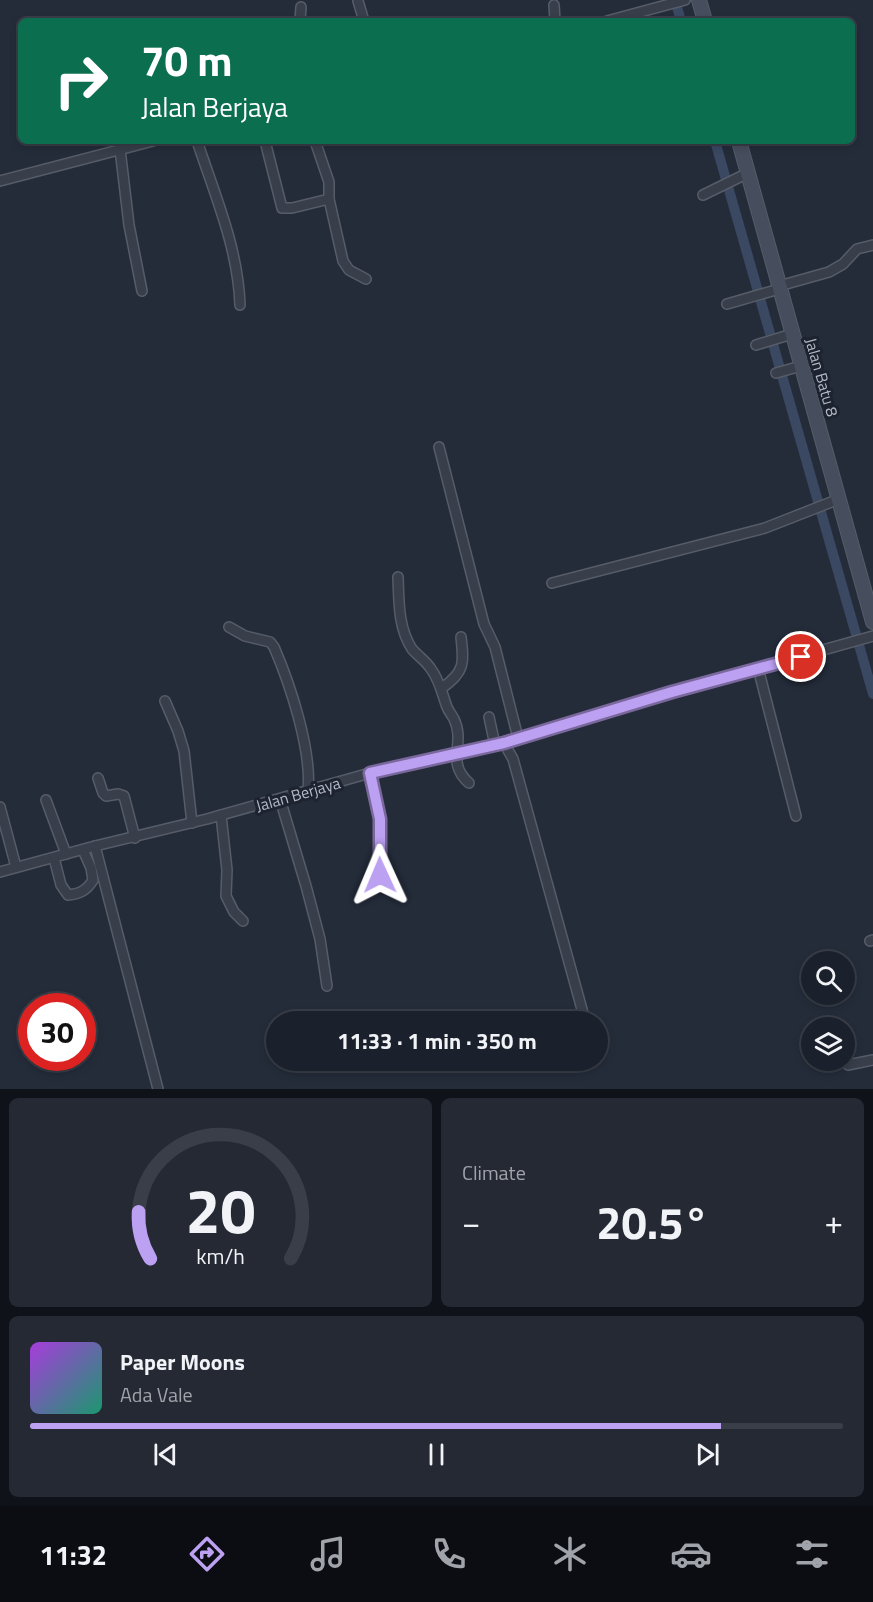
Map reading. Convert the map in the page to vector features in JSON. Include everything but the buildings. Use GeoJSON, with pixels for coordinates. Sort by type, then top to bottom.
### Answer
{"type":"FeatureCollection","features":[{"type":"Feature","properties":{"kind":"street"},"geometry":{"type":"LineString","coordinates":[[618,18],[685,0]]}},
{"type":"Feature","properties":{"kind":"street"},"geometry":{"type":"LineString","coordinates":[[699,0],[704,18]]}},
{"type":"Feature","properties":{"kind":"street"},"geometry":{"type":"LineString","coordinates":[[358,1],[363,18]]}},
{"type":"Feature","properties":{"kind":"street"},"geometry":{"type":"LineString","coordinates":[[554,6],[555,18]]}},
{"type":"Feature","properties":{"kind":"street"},"geometry":{"type":"LineString","coordinates":[[300,18],[301,7]]}},
{"type":"Feature","properties":{"kind":"street"},"geometry":{"type":"LineString","coordinates":[[0,181],[141,144]]}},
{"type":"Feature","properties":{"kind":"street"},"geometry":{"type":"LineString","coordinates":[[198,144],[234,253],[240,305]]}},
{"type":"Feature","properties":{"kind":"street"},"geometry":{"type":"LineString","coordinates":[[266,144],[282,208],[298,207],[329,198]]}},
{"type":"Feature","properties":{"kind":"street"},"geometry":{"type":"LineString","coordinates":[[316,144],[330,182],[329,198],[342,261],[349,270],[366,279]]}},
{"type":"Feature","properties":{"kind":"street","name":"Jalan Batu 8"},"geometry":{"type":"LineString","coordinates":[[739,144],[742,175],[779,287],[787,336],[801,366],[832,502],[873,622]]}},
{"type":"Feature","properties":{"kind":"street"},"geometry":{"type":"LineString","coordinates":[[120,149],[125,199],[142,291]]}},
{"type":"Feature","properties":{"kind":"street"},"geometry":{"type":"LineString","coordinates":[[703,195],[742,175]]}},
{"type":"Feature","properties":{"kind":"street"},"geometry":{"type":"LineString","coordinates":[[727,304],[829,272],[843,264],[857,249],[873,245]]}},
{"type":"Feature","properties":{"kind":"street"},"geometry":{"type":"LineString","coordinates":[[756,345],[787,336]]}},
{"type":"Feature","properties":{"kind":"street"},"geometry":{"type":"LineString","coordinates":[[776,373],[801,366]]}},
{"type":"Feature","properties":{"kind":"street"},"geometry":{"type":"LineString","coordinates":[[439,447],[484,624],[495,647],[518,738]]}},
{"type":"Feature","properties":{"kind":"street"},"geometry":{"type":"LineString","coordinates":[[552,584],[765,528],[832,502]]}},
{"type":"Feature","properties":{"kind":"street"},"geometry":{"type":"LineString","coordinates":[[398,577],[399,611],[404,630],[412,648],[431,668],[442,688],[447,708],[459,732],[455,754],[462,777],[469,783]]}},
{"type":"Feature","properties":{"kind":"street"},"geometry":{"type":"LineString","coordinates":[[229,627],[245,636],[270,642],[274,647],[298,715],[310,776],[308,791]]}},
{"type":"Feature","properties":{"kind":"street"},"geometry":{"type":"LineString","coordinates":[[442,688],[453,680],[464,663],[461,637]]}},
{"type":"Feature","properties":{"kind":"street","name":"Jalan Berjaya"},"geometry":{"type":"LineString","coordinates":[[0,872],[280,800],[370,773],[500,744],[868,638]]}},
{"type":"Feature","properties":{"kind":"street"},"geometry":{"type":"LineString","coordinates":[[758,668],[796,816]]}},
{"type":"Feature","properties":{"kind":"street"},"geometry":{"type":"LineString","coordinates":[[165,701],[184,751],[192,823]]}},
{"type":"Feature","properties":{"kind":"street"},"geometry":{"type":"LineString","coordinates":[[489,717],[500,744],[513,759],[582,1011]]}},
{"type":"Feature","properties":{"kind":"street"},"geometry":{"type":"LineString","coordinates":[[370,773],[380,819],[380,875]]}},
{"type":"Feature","properties":{"kind":"street"},"geometry":{"type":"LineString","coordinates":[[98,778],[106,796],[118,794],[124,796],[135,838]]}},
{"type":"Feature","properties":{"kind":"street"},"geometry":{"type":"LineString","coordinates":[[46,800],[66,854]]}},
{"type":"Feature","properties":{"kind":"street"},"geometry":{"type":"LineString","coordinates":[[280,800],[320,939],[327,986]]}},
{"type":"Feature","properties":{"kind":"street"},"geometry":{"type":"LineString","coordinates":[[0,807],[16,867]]}},
{"type":"Feature","properties":{"kind":"street"},"geometry":{"type":"LineString","coordinates":[[222,815],[227,870],[226,896],[234,912],[243,921]]}},
{"type":"Feature","properties":{"kind":"street"},"geometry":{"type":"LineString","coordinates":[[95,846],[158,1089]]}},
{"type":"Feature","properties":{"kind":"street"},"geometry":{"type":"LineString","coordinates":[[54,858],[61,885],[68,895],[74,894],[88,889],[93,880],[91,868],[83,850]]}},
{"type":"Feature","properties":{"kind":"street"},"geometry":{"type":"LineString","coordinates":[[855,1065],[873,1060]]}},
{"type":"Feature","properties":{"kind":"waterway"},"geometry":{"type":"LineString","coordinates":[[675,0],[680,18]]}},
{"type":"Feature","properties":{"kind":"waterway"},"geometry":{"type":"LineString","coordinates":[[716,144],[873,694]]}},
{"type":"Feature","properties":{"kind":"route"},"geometry":{"type":"LineString","coordinates":[[380,875],[380,819],[370,773],[504,743],[672,692],[801,657]]}}]}
